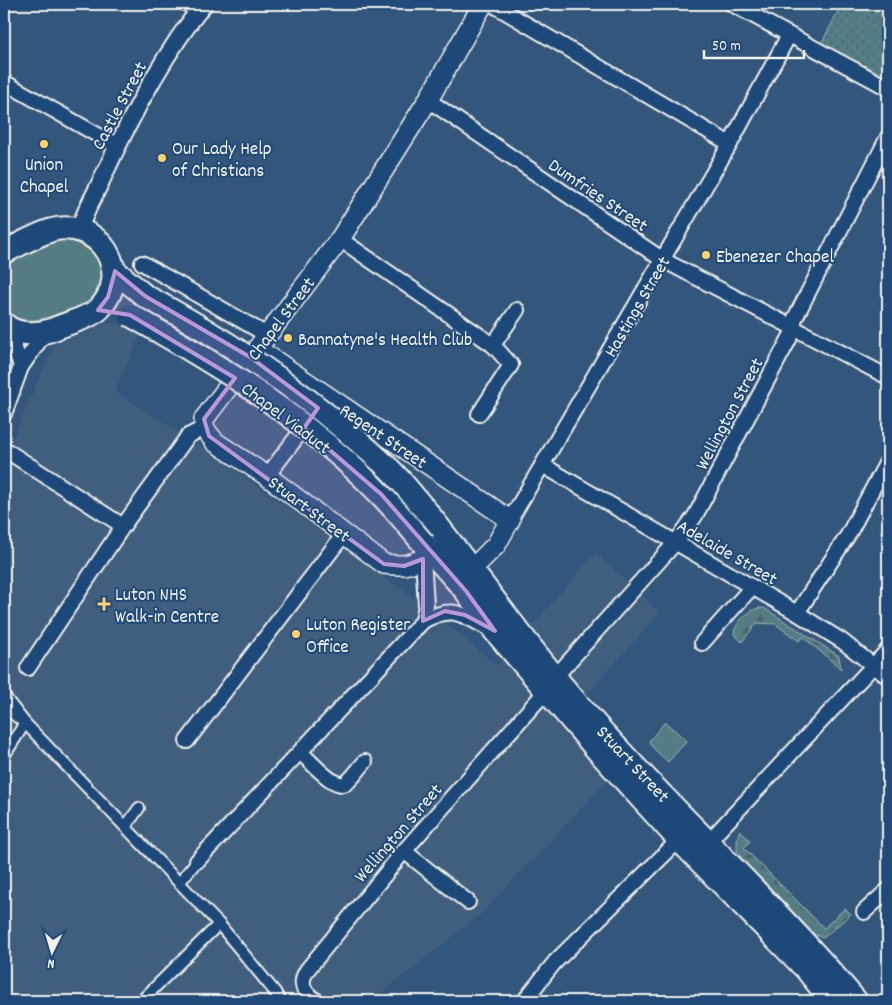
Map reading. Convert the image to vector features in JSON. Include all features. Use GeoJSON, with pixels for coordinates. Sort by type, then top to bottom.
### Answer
{"type":"FeatureCollection","features":[{"type":"Feature","properties":{"kind":"highway"},"geometry":{"type":"LineString","coordinates":[[4,252],[52,230],[79,231],[105,246],[114,271],[108,297],[98,310],[45,333],[27,333],[6,327]]}},
{"type":"Feature","properties":{"kind":"highway","name":"Chapel Viaduct"},"geometry":{"type":"LineString","coordinates":[[114,271],[145,296],[196,322],[250,357],[312,403],[385,465],[427,512]]}},
{"type":"Feature","properties":{"kind":"highway","name":"Chapel Viaduct"},"geometry":{"type":"LineString","coordinates":[[98,310],[130,315],[198,353],[262,396],[323,442],[381,494],[424,551]]}},
{"type":"Feature","properties":{"kind":"highway","name":"Stuart Street"},"geometry":{"type":"LineString","coordinates":[[427,512],[472,569],[550,684],[679,840],[806,970],[832,1001]]}},
{"type":"Feature","properties":{"kind":"highway","name":"Stuart Street"},"geometry":{"type":"LineString","coordinates":[[424,551],[466,591],[495,631],[708,842],[812,950],[856,1001]]}},
{"type":"Feature","properties":{"kind":"main road","name":"Chapel Street"},"geometry":{"type":"LineString","coordinates":[[204,428],[204,419],[208,412],[340,239],[428,100],[483,4]]}},
{"type":"Feature","properties":{"kind":"main road","name":"Regent Street"},"geometry":{"type":"LineString","coordinates":[[262,342],[327,396],[510,520]]}},
{"type":"Feature","properties":{"kind":"main road","name":"Stuart Street"},"geometry":{"type":"LineString","coordinates":[[204,428],[215,442],[267,476],[384,564],[404,566],[424,551]]}},
{"type":"Feature","properties":{"kind":"main road","name":"Hastings Street"},"geometry":{"type":"LineString","coordinates":[[472,569],[496,545],[510,520]]}},
{"type":"Feature","properties":{"kind":"street"},"geometry":{"type":"LineString","coordinates":[[492,4],[730,144]]}},
{"type":"Feature","properties":{"kind":"street"},"geometry":{"type":"LineString","coordinates":[[732,4],[888,88]]}},
{"type":"Feature","properties":{"kind":"street","name":"Castle Street"},"geometry":{"type":"LineString","coordinates":[[79,231],[84,215],[117,146],[197,6]]}},
{"type":"Feature","properties":{"kind":"street","name":"Hastings Street"},"geometry":{"type":"LineString","coordinates":[[510,520],[544,466],[730,144],[789,35]]}},
{"type":"Feature","properties":{"kind":"street"},"geometry":{"type":"LineString","coordinates":[[4,82],[117,146]]}},
{"type":"Feature","properties":{"kind":"street","name":"Dumfries Street"},"geometry":{"type":"LineString","coordinates":[[428,100],[663,260],[794,330],[888,377]]}},
{"type":"Feature","properties":{"kind":"street","name":"Wellington Street"},"geometry":{"type":"LineString","coordinates":[[317,1001],[306,994],[302,981],[303,975],[404,851],[676,542],[695,516],[794,330],[794,320],[888,137]]}},
{"type":"Feature","properties":{"kind":"street"},"geometry":{"type":"LineString","coordinates":[[340,239],[493,345],[511,365],[479,414]]}},
{"type":"Feature","properties":{"kind":"street"},"geometry":{"type":"LineString","coordinates":[[142,263],[262,342]]}},
{"type":"Feature","properties":{"kind":"street"},"geometry":{"type":"LineString","coordinates":[[493,345],[518,310]]}},
{"type":"Feature","properties":{"kind":"street"},"geometry":{"type":"LineString","coordinates":[[6,327],[20,366]]}},
{"type":"Feature","properties":{"kind":"street"},"geometry":{"type":"LineString","coordinates":[[4,414],[20,366],[45,333]]}},
{"type":"Feature","properties":{"kind":"street"},"geometry":{"type":"LineString","coordinates":[[267,476],[327,396]]}},
{"type":"Feature","properties":{"kind":"street"},"geometry":{"type":"LineString","coordinates":[[28,668],[123,526],[188,436],[204,428]]}},
{"type":"Feature","properties":{"kind":"street"},"geometry":{"type":"LineString","coordinates":[[4,450],[123,526]]}},
{"type":"Feature","properties":{"kind":"street"},"geometry":{"type":"LineString","coordinates":[[798,613],[848,535],[888,460]]}},
{"type":"Feature","properties":{"kind":"street","name":"Adelaide Street"},"geometry":{"type":"LineString","coordinates":[[544,466],[798,613],[874,665],[888,677]]}},
{"type":"Feature","properties":{"kind":"street"},"geometry":{"type":"LineString","coordinates":[[188,742],[344,534]]}},
{"type":"Feature","properties":{"kind":"street"},"geometry":{"type":"LineString","coordinates":[[424,551],[426,605],[424,621]]}},
{"type":"Feature","properties":{"kind":"street"},"geometry":{"type":"LineString","coordinates":[[702,643],[752,587]]}},
{"type":"Feature","properties":{"kind":"street"},"geometry":{"type":"LineString","coordinates":[[179,883],[424,621],[445,611],[465,615],[495,631]]}},
{"type":"Feature","properties":{"kind":"street"},"geometry":{"type":"LineString","coordinates":[[708,842],[888,650]]}},
{"type":"Feature","properties":{"kind":"street"},"geometry":{"type":"LineString","coordinates":[[4,696],[25,723],[219,924],[275,992],[280,1001]]}},
{"type":"Feature","properties":{"kind":"street"},"geometry":{"type":"LineString","coordinates":[[4,707],[25,723]]}},
{"type":"Feature","properties":{"kind":"street"},"geometry":{"type":"LineString","coordinates":[[4,756],[25,723]]}},
{"type":"Feature","properties":{"kind":"street"},"geometry":{"type":"LineString","coordinates":[[301,752],[332,782],[339,784],[345,783],[365,762]]}},
{"type":"Feature","properties":{"kind":"street"},"geometry":{"type":"LineString","coordinates":[[126,826],[139,808]]}},
{"type":"Feature","properties":{"kind":"street"},"geometry":{"type":"LineString","coordinates":[[524,1001],[555,962],[679,840]]}},
{"type":"Feature","properties":{"kind":"street"},"geometry":{"type":"LineString","coordinates":[[404,851],[468,902]]}},
{"type":"Feature","properties":{"kind":"street"},"geometry":{"type":"LineString","coordinates":[[864,912],[888,890]]}},
{"type":"Feature","properties":{"kind":"street"},"geometry":{"type":"LineString","coordinates":[[141,1001],[219,924]]}},
{"type":"Feature","properties":{"kind":"highlighted area"},"geometry":{"type":"Polygon","coordinates":[[[115,271],[145,296],[250,357],[313,403],[318,408],[304,428],[381,494],[466,591],[495,631],[465,615],[445,611],[423,621],[423,559],[404,566],[384,564],[209,436],[204,419],[235,378],[130,315],[98,310],[108,297],[115,271]]]}},
{"type":"Feature","properties":{"kind":"shaded area"},"geometry":{"type":"Polygon","coordinates":[[[118,323],[140,336],[115,391],[201,446],[411,596],[497,665],[596,553],[660,612],[573,710],[622,766],[481,914],[372,1001],[4,1001],[4,458],[54,345],[101,325],[118,323]]]}},
{"type":"Feature","properties":{"kind":"green space"},"geometry":{"type":"Polygon","coordinates":[[[842,4],[888,4],[888,77],[884,78],[821,44],[842,4]]]}},
{"type":"Feature","properties":{"kind":"green space"},"geometry":{"type":"Polygon","coordinates":[[[62,239],[78,244],[91,252],[99,264],[100,272],[97,290],[91,300],[82,306],[35,320],[19,319],[4,310],[4,264],[62,239]]]}},
{"type":"Feature","properties":{"kind":"green space"},"geometry":{"type":"Polygon","coordinates":[[[758,608],[764,608],[839,656],[841,669],[803,637],[799,641],[775,624],[757,623],[742,642],[734,634],[736,626],[746,615],[758,608]]]}},
{"type":"Feature","properties":{"kind":"green space"},"geometry":{"type":"Polygon","coordinates":[[[665,722],[687,741],[668,762],[652,747],[649,741],[665,722]]]}},
{"type":"Feature","properties":{"kind":"green space"},"geometry":{"type":"Polygon","coordinates":[[[740,830],[750,841],[744,848],[824,928],[845,908],[851,914],[823,938],[814,934],[737,853],[737,837],[740,830]]]}},
{"type":"Feature","properties":{"kind":"place","name":"Union Chapel"},"geometry":{"type":"Point","coordinates":[44,144]}},
{"type":"Feature","properties":{"kind":"place","name":"Our Lady Help of Christians"},"geometry":{"type":"Point","coordinates":[162,158]}},
{"type":"Feature","properties":{"kind":"place","name":"Ebenezer Chapel"},"geometry":{"type":"Point","coordinates":[706,255]}},
{"type":"Feature","properties":{"kind":"place","name":"Bannatyne's Health Club"},"geometry":{"type":"Point","coordinates":[288,338]}},
{"type":"Feature","properties":{"kind":"place","name":"Luton NHS Walk-in Centre"},"geometry":{"type":"Point","coordinates":[104,604]}},
{"type":"Feature","properties":{"kind":"place","name":"Luton Register Office"},"geometry":{"type":"Point","coordinates":[296,634]}}]}
